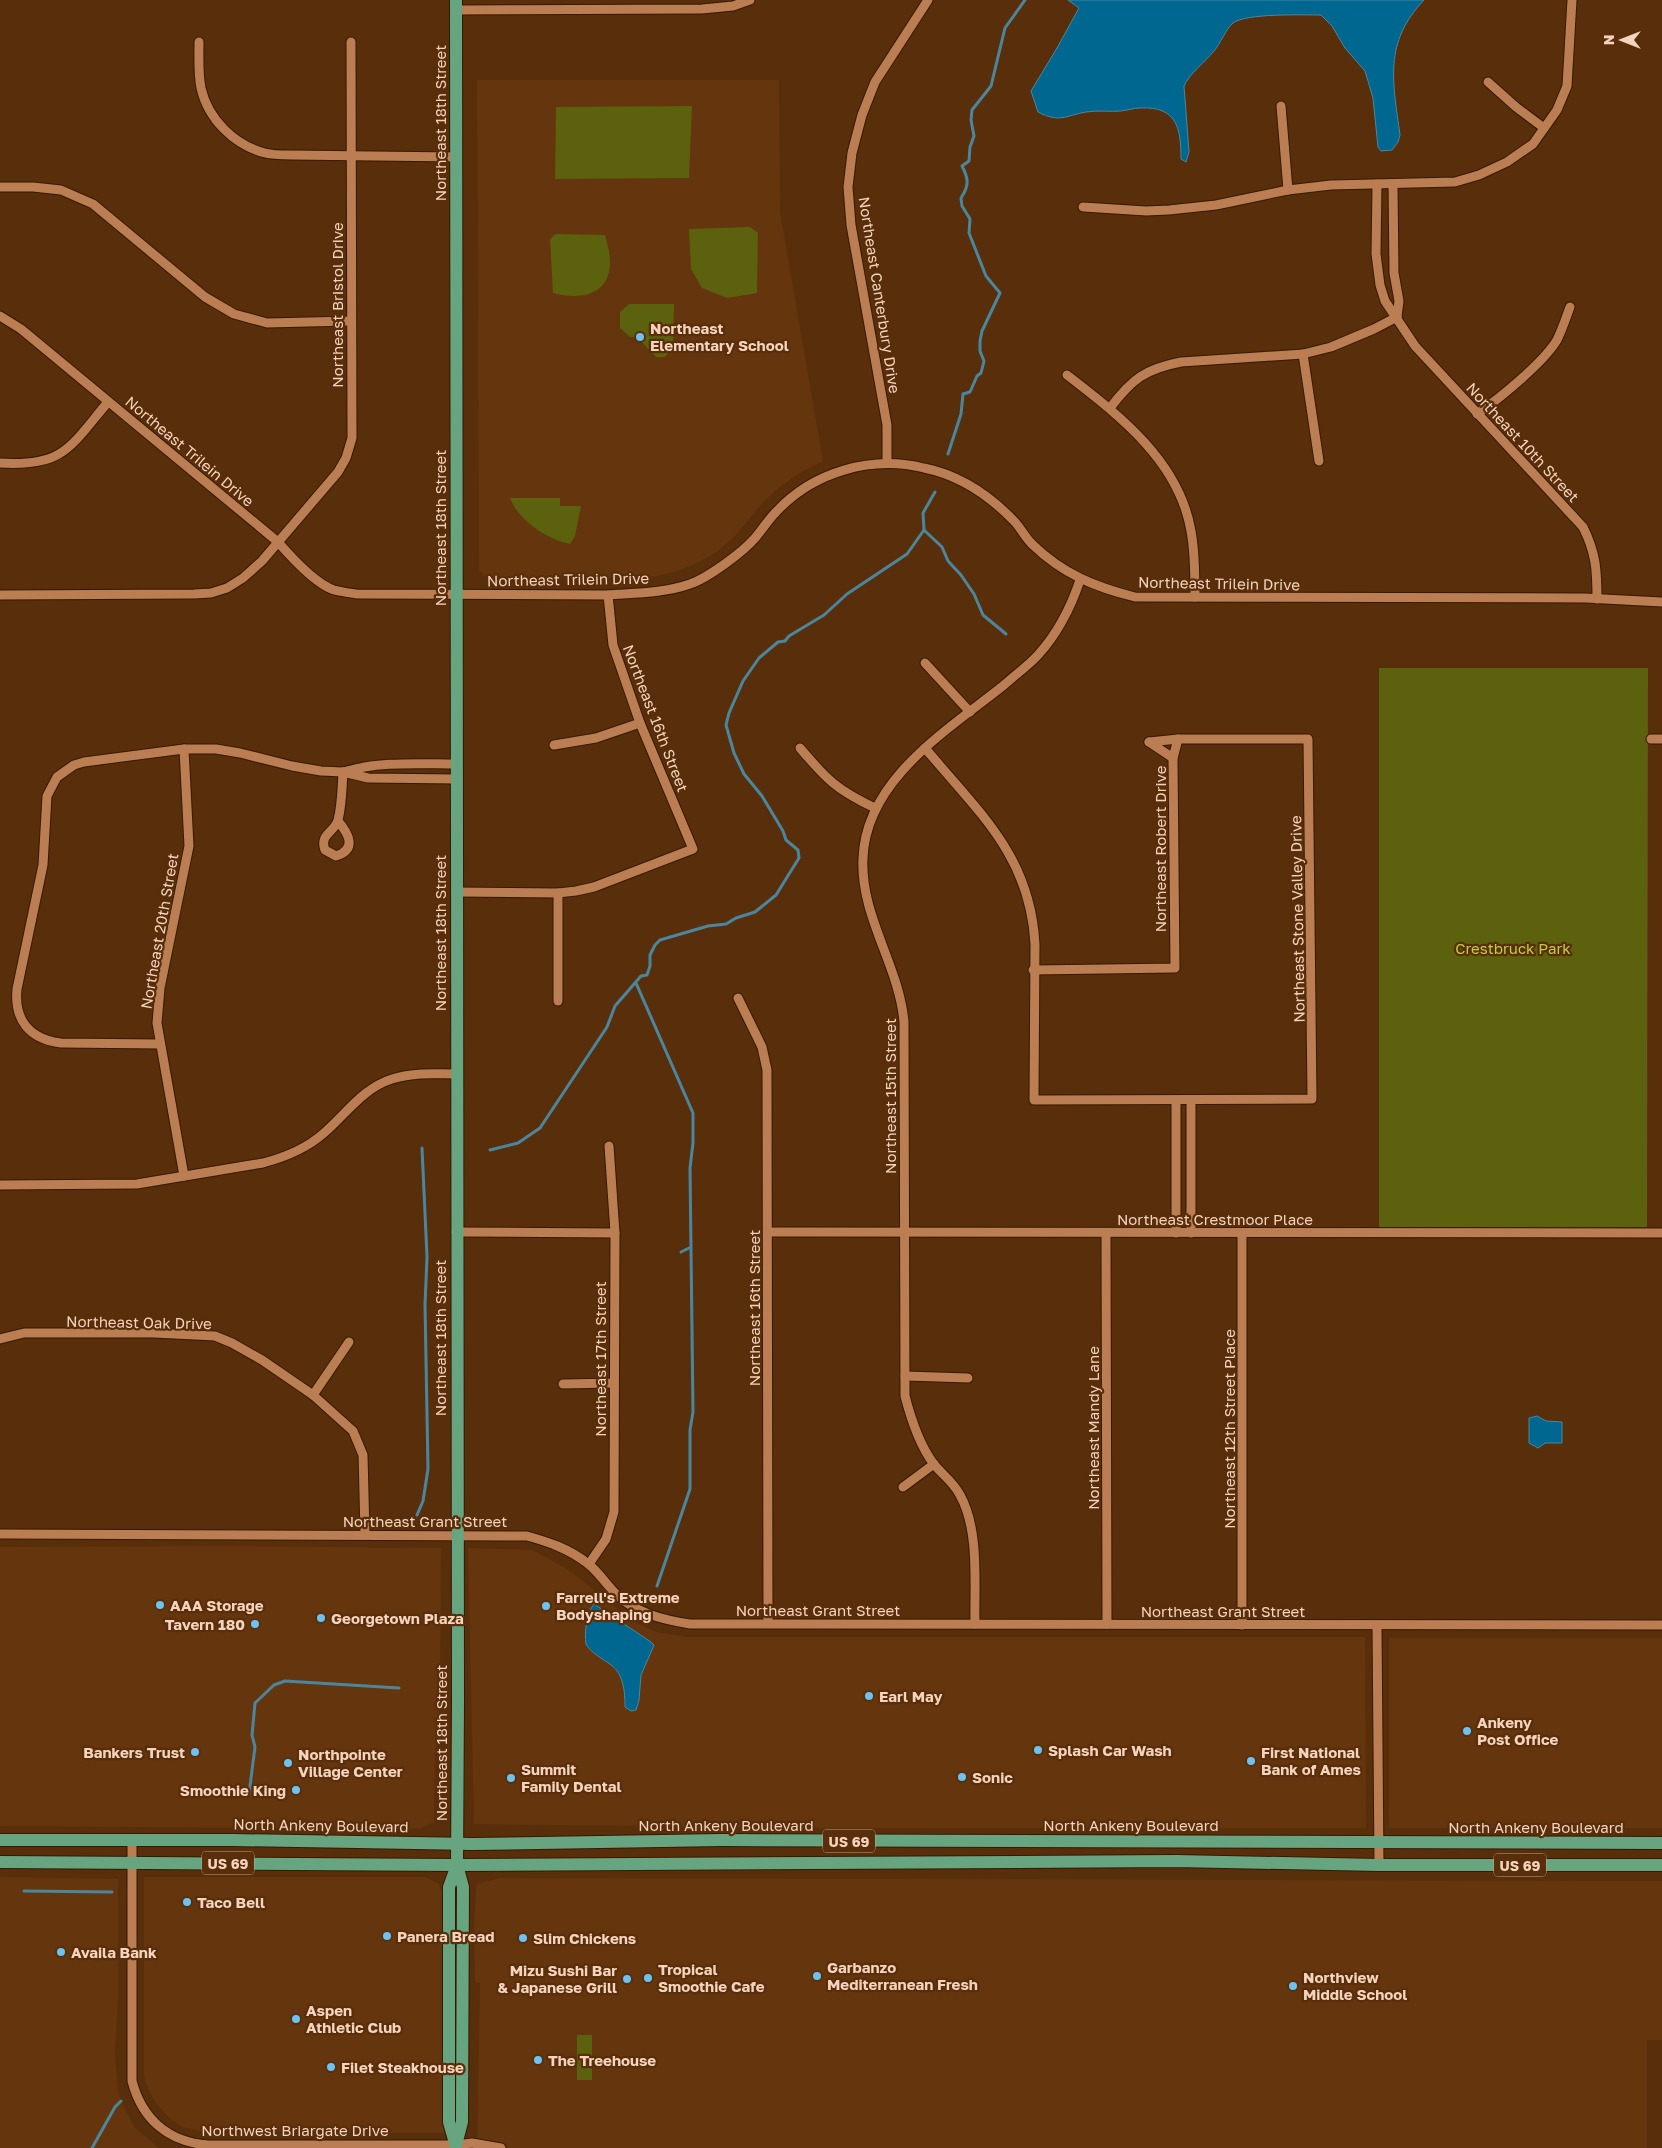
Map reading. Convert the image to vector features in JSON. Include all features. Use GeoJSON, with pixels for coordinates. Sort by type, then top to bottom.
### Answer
{"type":"FeatureCollection","features":[{"type":"Feature","properties":{"kind":"main road","name":"Northeast 18th Street"},"geometry":{"type":"LineString","coordinates":[[456,5],[456,1865],[449,1887],[448,1982],[449,2122],[456,2146]]}},
{"type":"Feature","properties":{"kind":"main road","name":"North Ankeny Boulevard"},"geometry":{"type":"LineString","coordinates":[[0,1840],[456,1844],[722,1840],[1662,1843]]}},
{"type":"Feature","properties":{"kind":"main road","name":"US 69"},"geometry":{"type":"LineString","coordinates":[[0,1862],[456,1865],[1176,1861],[1378,1865],[1662,1865]]}},
{"type":"Feature","properties":{"kind":"street"},"geometry":{"type":"LineString","coordinates":[[456,5],[702,9],[733,6],[750,0]]}},
{"type":"Feature","properties":{"kind":"street","name":"Northeast Canterbury Drive"},"geometry":{"type":"LineString","coordinates":[[887,464],[887,425],[851,225],[848,187],[852,153],[862,115],[875,82],[928,0]]}},
{"type":"Feature","properties":{"kind":"street"},"geometry":{"type":"LineString","coordinates":[[1083,207],[1146,211],[1170,210],[1216,205],[1288,190],[1331,184],[1455,182],[1470,178],[1507,162],[1533,144],[1557,110],[1568,86],[1572,0]]}},
{"type":"Feature","properties":{"kind":"street"},"geometry":{"type":"LineString","coordinates":[[199,42],[200,86],[207,107],[223,129],[251,149],[267,154],[456,157]]}},
{"type":"Feature","properties":{"kind":"street","name":"Northeast Bristol Drive"},"geometry":{"type":"LineString","coordinates":[[0,595],[211,593],[227,588],[243,578],[262,562],[338,472],[346,458],[352,438],[351,42]]}},
{"type":"Feature","properties":{"kind":"street"},"geometry":{"type":"LineString","coordinates":[[1488,82],[1516,107],[1544,128]]}},
{"type":"Feature","properties":{"kind":"street"},"geometry":{"type":"LineString","coordinates":[[1281,106],[1288,190]]}},
{"type":"Feature","properties":{"kind":"street","name":"Northeast 10th Street"},"geometry":{"type":"LineString","coordinates":[[1377,184],[1376,254],[1380,285],[1385,301],[1415,346],[1583,527],[1592,545],[1596,564],[1597,599]]}},
{"type":"Feature","properties":{"kind":"street"},"geometry":{"type":"LineString","coordinates":[[1110,408],[1123,391],[1145,372],[1163,366],[1181,362],[1303,354],[1331,347],[1397,317],[1398,301],[1394,273],[1393,184]]}},
{"type":"Feature","properties":{"kind":"street"},"geometry":{"type":"LineString","coordinates":[[0,187],[33,187],[61,190],[92,204],[205,297],[234,314],[267,323],[351,321]]}},
{"type":"Feature","properties":{"kind":"street"},"geometry":{"type":"LineString","coordinates":[[1477,414],[1506,392],[1547,353],[1557,339],[1570,307]]}},
{"type":"Feature","properties":{"kind":"street","name":"Northeast Trilein Drive"},"geometry":{"type":"LineString","coordinates":[[0,316],[21,329],[278,542],[312,575],[333,590],[357,594],[608,594],[649,592],[691,584],[731,560],[754,540],[780,507],[813,481],[843,470],[887,464],[925,468],[958,479],[994,501],[1015,522],[1032,544],[1080,580],[1106,590],[1135,597],[1597,599],[1662,602]]}},
{"type":"Feature","properties":{"kind":"street"},"geometry":{"type":"LineString","coordinates":[[1303,354],[1319,461]]}},
{"type":"Feature","properties":{"kind":"street"},"geometry":{"type":"LineString","coordinates":[[1067,375],[1110,408],[1140,436],[1158,459],[1182,500],[1191,531],[1195,596]]}},
{"type":"Feature","properties":{"kind":"street"},"geometry":{"type":"LineString","coordinates":[[0,463],[38,463],[57,456],[72,444],[108,402]]}},
{"type":"Feature","properties":{"kind":"street","name":"Northeast 15th Street"},"geometry":{"type":"LineString","coordinates":[[975,1624],[970,1519],[961,1496],[953,1484],[934,1464],[912,1422],[905,1396],[903,1010],[895,979],[871,913],[862,873],[865,838],[875,808],[898,775],[925,748],[1038,655],[1056,633],[1080,580]]}},
{"type":"Feature","properties":{"kind":"street","name":"Northeast 16th Street"},"geometry":{"type":"LineString","coordinates":[[558,893],[594,887],[693,848],[640,723],[614,646],[608,594]]}},
{"type":"Feature","properties":{"kind":"street"},"geometry":{"type":"LineString","coordinates":[[926,663],[970,712]]}},
{"type":"Feature","properties":{"kind":"street"},"geometry":{"type":"LineString","coordinates":[[554,745],[596,738],[640,723]]}},
{"type":"Feature","properties":{"kind":"street"},"geometry":{"type":"LineString","coordinates":[[1173,758],[1178,739]]}},
{"type":"Feature","properties":{"kind":"street","name":"Northeast Stone Valley Drive"},"geometry":{"type":"LineString","coordinates":[[1178,739],[1308,739],[1312,1100],[1191,1101]]}},
{"type":"Feature","properties":{"kind":"street","name":"Northeast Robert Drive"},"geometry":{"type":"LineString","coordinates":[[1034,970],[1175,968],[1173,758],[1149,742],[1178,739]]}},
{"type":"Feature","properties":{"kind":"street"},"geometry":{"type":"LineString","coordinates":[[1651,739],[1662,739]]}},
{"type":"Feature","properties":{"kind":"street"},"geometry":{"type":"LineString","coordinates":[[800,748],[830,782],[844,792],[875,808]]}},
{"type":"Feature","properties":{"kind":"street"},"geometry":{"type":"LineString","coordinates":[[925,748],[993,830],[1016,864],[1024,883],[1034,924],[1034,1100],[1191,1101],[1191,1233]]}},
{"type":"Feature","properties":{"kind":"street"},"geometry":{"type":"LineString","coordinates":[[160,1044],[61,1044],[47,1041],[28,1030],[20,1016],[16,999],[43,865],[46,807],[51,785],[57,777],[74,765],[184,749],[216,749],[292,766],[343,772],[368,778],[456,779]]}},
{"type":"Feature","properties":{"kind":"street","name":"Northeast 20th Street"},"geometry":{"type":"LineString","coordinates":[[184,749],[189,846],[159,996],[157,1023],[184,1176]]}},
{"type":"Feature","properties":{"kind":"street"},"geometry":{"type":"LineString","coordinates":[[343,772],[381,765],[456,764]]}},
{"type":"Feature","properties":{"kind":"street"},"geometry":{"type":"LineString","coordinates":[[338,821],[343,772]]}},
{"type":"Feature","properties":{"kind":"street"},"geometry":{"type":"LineString","coordinates":[[456,892],[558,893],[558,1001]]}},
{"type":"Feature","properties":{"kind":"street","name":"Northeast 16th Street"},"geometry":{"type":"LineString","coordinates":[[738,998],[762,1047],[767,1070],[769,1232],[768,1623]]}},
{"type":"Feature","properties":{"kind":"street"},"geometry":{"type":"LineString","coordinates":[[0,1185],[127,1185],[263,1163],[296,1152],[324,1133],[367,1092],[392,1078],[422,1074],[456,1074]]}},
{"type":"Feature","properties":{"kind":"street"},"geometry":{"type":"LineString","coordinates":[[1176,1100],[1176,1233]]}},
{"type":"Feature","properties":{"kind":"street","name":"Northeast 17th Street"},"geometry":{"type":"LineString","coordinates":[[589,1564],[606,1539],[614,1512],[615,1233],[609,1146]]}},
{"type":"Feature","properties":{"kind":"street"},"geometry":{"type":"LineString","coordinates":[[456,1232],[615,1233]]}},
{"type":"Feature","properties":{"kind":"street","name":"Northeast Crestmoor Place"},"geometry":{"type":"LineString","coordinates":[[769,1232],[1662,1233]]}},
{"type":"Feature","properties":{"kind":"street","name":"Northeast Mandy Lane"},"geometry":{"type":"LineString","coordinates":[[1106,1232],[1107,1624]]}},
{"type":"Feature","properties":{"kind":"street","name":"Northeast 12th Street Place"},"geometry":{"type":"LineString","coordinates":[[1242,1233],[1242,1625]]}},
{"type":"Feature","properties":{"kind":"street","name":"Northeast Oak Drive"},"geometry":{"type":"LineString","coordinates":[[0,1339],[12,1335],[35,1333],[215,1336],[262,1360],[313,1395],[348,1425],[361,1447],[364,1474],[365,1534]]}},
{"type":"Feature","properties":{"kind":"street"},"geometry":{"type":"LineString","coordinates":[[313,1395],[349,1342]]}},
{"type":"Feature","properties":{"kind":"street"},"geometry":{"type":"LineString","coordinates":[[905,1376],[968,1378]]}},
{"type":"Feature","properties":{"kind":"street"},"geometry":{"type":"LineString","coordinates":[[563,1384],[614,1383]]}},
{"type":"Feature","properties":{"kind":"street"},"geometry":{"type":"LineString","coordinates":[[903,1486],[934,1464]]}},
{"type":"Feature","properties":{"kind":"street","name":"Northeast Grant Street"},"geometry":{"type":"LineString","coordinates":[[0,1534],[527,1536],[559,1546],[589,1564],[622,1599],[637,1608],[663,1619],[690,1624],[1662,1625]]}},
{"type":"Feature","properties":{"kind":"street"},"geometry":{"type":"LineString","coordinates":[[1377,1626],[1378,1865]]}},
{"type":"Feature","properties":{"kind":"street","name":"Northwest Briargate Drive"},"geometry":{"type":"LineString","coordinates":[[132,1840],[131,2068],[136,2094],[149,2117],[170,2135],[195,2144],[456,2146],[472,2143],[502,2148]]}},
{"type":"Feature","properties":{"kind":"shaded area","name":"Northeast Elementary School"},"geometry":{"type":"Polygon","coordinates":[[[477,80],[779,80],[780,212],[823,461],[782,485],[764,501],[735,536],[718,551],[699,562],[678,571],[634,578],[490,578],[484,576],[479,570],[477,80]]]}},
{"type":"Feature","properties":{"kind":"shaded area"},"geometry":{"type":"Polygon","coordinates":[[[228,1546],[441,1548],[440,1704],[435,1757],[434,1822],[419,1829],[367,1826],[250,1828],[0,1826],[0,1547],[228,1546]]]}},
{"type":"Feature","properties":{"kind":"shaded area"},"geometry":{"type":"Polygon","coordinates":[[[468,1548],[533,1550],[569,1570],[634,1622],[657,1632],[686,1637],[1365,1637],[1366,1828],[832,1828],[474,1824],[468,1548]]]}},
{"type":"Feature","properties":{"kind":"shaded area"},"geometry":{"type":"Polygon","coordinates":[[[1389,1638],[1662,1638],[1662,1828],[1389,1828],[1389,1638]]]}},
{"type":"Feature","properties":{"kind":"shaded area"},"geometry":{"type":"Polygon","coordinates":[[[0,1877],[118,1879],[118,1999],[115,2053],[118,2091],[134,2127],[159,2148],[0,2148],[0,1877]]]}},
{"type":"Feature","properties":{"kind":"shaded area"},"geometry":{"type":"Polygon","coordinates":[[[144,1877],[425,1877],[439,1884],[445,1901],[444,2133],[203,2132],[183,2127],[170,2119],[155,2102],[144,2074],[144,1877]]]}},
{"type":"Feature","properties":{"kind":"shaded area"},"geometry":{"type":"Polygon","coordinates":[[[500,1878],[1662,1881],[1662,2040],[1647,2040],[1647,2148],[477,2148],[480,1983],[475,1982],[474,1926],[476,1890],[477,1884],[500,1878]]]}},
{"type":"Feature","properties":{"kind":"green space"},"geometry":{"type":"Polygon","coordinates":[[[692,106],[689,178],[555,179],[556,107],[692,106]]]}},
{"type":"Feature","properties":{"kind":"green space"},"geometry":{"type":"Polygon","coordinates":[[[750,227],[758,233],[757,293],[727,298],[702,288],[691,269],[689,229],[750,227]]]}},
{"type":"Feature","properties":{"kind":"green space"},"geometry":{"type":"Polygon","coordinates":[[[556,234],[605,235],[609,252],[609,273],[599,289],[592,293],[573,296],[553,293],[550,239],[556,234]]]}},
{"type":"Feature","properties":{"kind":"green space"},"geometry":{"type":"Polygon","coordinates":[[[629,304],[674,304],[673,348],[665,357],[656,357],[637,337],[630,337],[620,328],[620,312],[629,304]]]}},
{"type":"Feature","properties":{"kind":"green space"},"geometry":{"type":"Polygon","coordinates":[[[510,498],[560,498],[560,506],[581,506],[575,536],[570,544],[552,538],[535,528],[520,514],[510,498]]]}},
{"type":"Feature","properties":{"kind":"green space","name":"Crestbruck Park"},"geometry":{"type":"Polygon","coordinates":[[[1379,668],[1648,668],[1647,1227],[1379,1227],[1379,668]]]}},
{"type":"Feature","properties":{"kind":"green space"},"geometry":{"type":"Polygon","coordinates":[[[577,2035],[592,2035],[592,2080],[577,2080],[577,2035]]]}},
{"type":"Feature","properties":{"kind":"water"},"geometry":{"type":"Polygon","coordinates":[[[1068,0],[1424,0],[1411,16],[1402,32],[1394,64],[1395,98],[1400,135],[1398,142],[1392,150],[1381,151],[1378,147],[1373,98],[1365,71],[1345,48],[1332,26],[1321,15],[1262,16],[1240,20],[1230,26],[1216,48],[1193,72],[1184,86],[1189,152],[1186,162],[1181,159],[1178,129],[1169,115],[1162,111],[1152,108],[1138,108],[1121,111],[1090,111],[1062,118],[1038,112],[1031,91],[1079,8],[1068,0]]]}},
{"type":"Feature","properties":{"kind":"water"},"geometry":{"type":"Polygon","coordinates":[[[1537,1416],[1546,1421],[1562,1422],[1562,1443],[1545,1443],[1538,1448],[1529,1443],[1529,1418],[1537,1416]]]}},
{"type":"Feature","properties":{"kind":"water"},"geometry":{"type":"Polygon","coordinates":[[[594,1604],[654,1645],[641,1675],[639,1700],[636,1710],[631,1711],[625,1707],[623,1684],[619,1673],[586,1644],[587,1623],[594,1604]]]}},
{"type":"Feature","properties":{"kind":"waterway"},"geometry":{"type":"LineString","coordinates":[[948,454],[961,414],[963,394],[970,392],[977,376],[981,373],[984,361],[980,351],[982,331],[1000,293],[986,276],[969,233],[970,219],[962,206],[961,198],[966,190],[967,182],[962,166],[969,161],[970,147],[974,136],[971,120],[972,110],[991,86],[1005,28],[1025,0]]}},
{"type":"Feature","properties":{"kind":"waterway"},"geometry":{"type":"LineString","coordinates":[[490,1150],[518,1143],[540,1128],[607,1027],[615,1006],[641,976],[647,975],[650,966],[650,955],[660,940],[708,926],[726,924],[736,918],[755,912],[776,895],[799,858],[798,850],[786,840],[783,831],[762,796],[744,774],[734,753],[726,725],[729,713],[743,681],[759,658],[778,642],[785,641],[789,636],[824,615],[847,594],[907,554],[924,530],[923,513],[935,492]]}},
{"type":"Feature","properties":{"kind":"waterway"},"geometry":{"type":"LineString","coordinates":[[924,530],[942,547],[948,561],[961,575],[974,594],[983,615],[1006,634]]}},
{"type":"Feature","properties":{"kind":"waterway"},"geometry":{"type":"LineString","coordinates":[[636,983],[693,1113],[693,1143],[690,1168],[693,1412],[690,1430],[690,1489],[657,1586]]}},
{"type":"Feature","properties":{"kind":"waterway"},"geometry":{"type":"LineString","coordinates":[[417,1515],[423,1501],[428,1469],[425,1305],[427,1257],[422,1148]]}},
{"type":"Feature","properties":{"kind":"waterway"},"geometry":{"type":"LineString","coordinates":[[681,1252],[689,1248]]}},
{"type":"Feature","properties":{"kind":"waterway"},"geometry":{"type":"LineString","coordinates":[[249,1794],[255,1747],[252,1735],[255,1703],[274,1685],[285,1681],[399,1688]]}},
{"type":"Feature","properties":{"kind":"waterway"},"geometry":{"type":"LineString","coordinates":[[24,1891],[112,1892]]}},
{"type":"Feature","properties":{"kind":"waterway"},"geometry":{"type":"LineString","coordinates":[[92,2148],[115,2107],[121,2101]]}},
{"type":"Feature","properties":{"kind":"place","name":"Northeast Elementary School"},"geometry":{"type":"Point","coordinates":[640,337]}},
{"type":"Feature","properties":{"kind":"place","name":"AAA Storage"},"geometry":{"type":"Point","coordinates":[160,1605]}},
{"type":"Feature","properties":{"kind":"place","name":"Farrell's Extreme Bodyshaping"},"geometry":{"type":"Point","coordinates":[546,1606]}},
{"type":"Feature","properties":{"kind":"place","name":"Georgetown Plaza"},"geometry":{"type":"Point","coordinates":[321,1618]}},
{"type":"Feature","properties":{"kind":"place","name":"Tavern 180"},"geometry":{"type":"Point","coordinates":[255,1624]}},
{"type":"Feature","properties":{"kind":"place","name":"Earl May"},"geometry":{"type":"Point","coordinates":[869,1696]}},
{"type":"Feature","properties":{"kind":"place","name":"Ankeny Post Office"},"geometry":{"type":"Point","coordinates":[1467,1731]}},
{"type":"Feature","properties":{"kind":"place","name":"Splash Car Wash"},"geometry":{"type":"Point","coordinates":[1038,1750]}},
{"type":"Feature","properties":{"kind":"place","name":"Bankers Trust"},"geometry":{"type":"Point","coordinates":[195,1752]}},
{"type":"Feature","properties":{"kind":"place","name":"First National Bank of Ames"},"geometry":{"type":"Point","coordinates":[1251,1761]}},
{"type":"Feature","properties":{"kind":"place","name":"Northpointe Village Center"},"geometry":{"type":"Point","coordinates":[288,1763]}},
{"type":"Feature","properties":{"kind":"place","name":"Sonic"},"geometry":{"type":"Point","coordinates":[962,1777]}},
{"type":"Feature","properties":{"kind":"place","name":"Summit Family Dental"},"geometry":{"type":"Point","coordinates":[511,1778]}},
{"type":"Feature","properties":{"kind":"place","name":"Smoothie King"},"geometry":{"type":"Point","coordinates":[296,1790]}},
{"type":"Feature","properties":{"kind":"place","name":"Taco Bell"},"geometry":{"type":"Point","coordinates":[187,1902]}},
{"type":"Feature","properties":{"kind":"place","name":"Panera Bread"},"geometry":{"type":"Point","coordinates":[387,1936]}},
{"type":"Feature","properties":{"kind":"place","name":"Slim Chickens"},"geometry":{"type":"Point","coordinates":[523,1938]}},
{"type":"Feature","properties":{"kind":"place","name":"Availa Bank"},"geometry":{"type":"Point","coordinates":[61,1952]}},
{"type":"Feature","properties":{"kind":"place","name":"Garbanzo Mediterranean Fresh"},"geometry":{"type":"Point","coordinates":[817,1976]}},
{"type":"Feature","properties":{"kind":"place","name":"Tropical Smoothie Cafe"},"geometry":{"type":"Point","coordinates":[648,1978]}},
{"type":"Feature","properties":{"kind":"place","name":"Mizu Sushi Bar & Japanese Grill"},"geometry":{"type":"Point","coordinates":[627,1979]}},
{"type":"Feature","properties":{"kind":"place","name":"Northview Middle School"},"geometry":{"type":"Point","coordinates":[1293,1986]}},
{"type":"Feature","properties":{"kind":"place","name":"Aspen Athletic Club"},"geometry":{"type":"Point","coordinates":[296,2019]}},
{"type":"Feature","properties":{"kind":"place","name":"The Treehouse"},"geometry":{"type":"Point","coordinates":[538,2060]}},
{"type":"Feature","properties":{"kind":"place","name":"Filet Steakhouse"},"geometry":{"type":"Point","coordinates":[331,2067]}}]}
